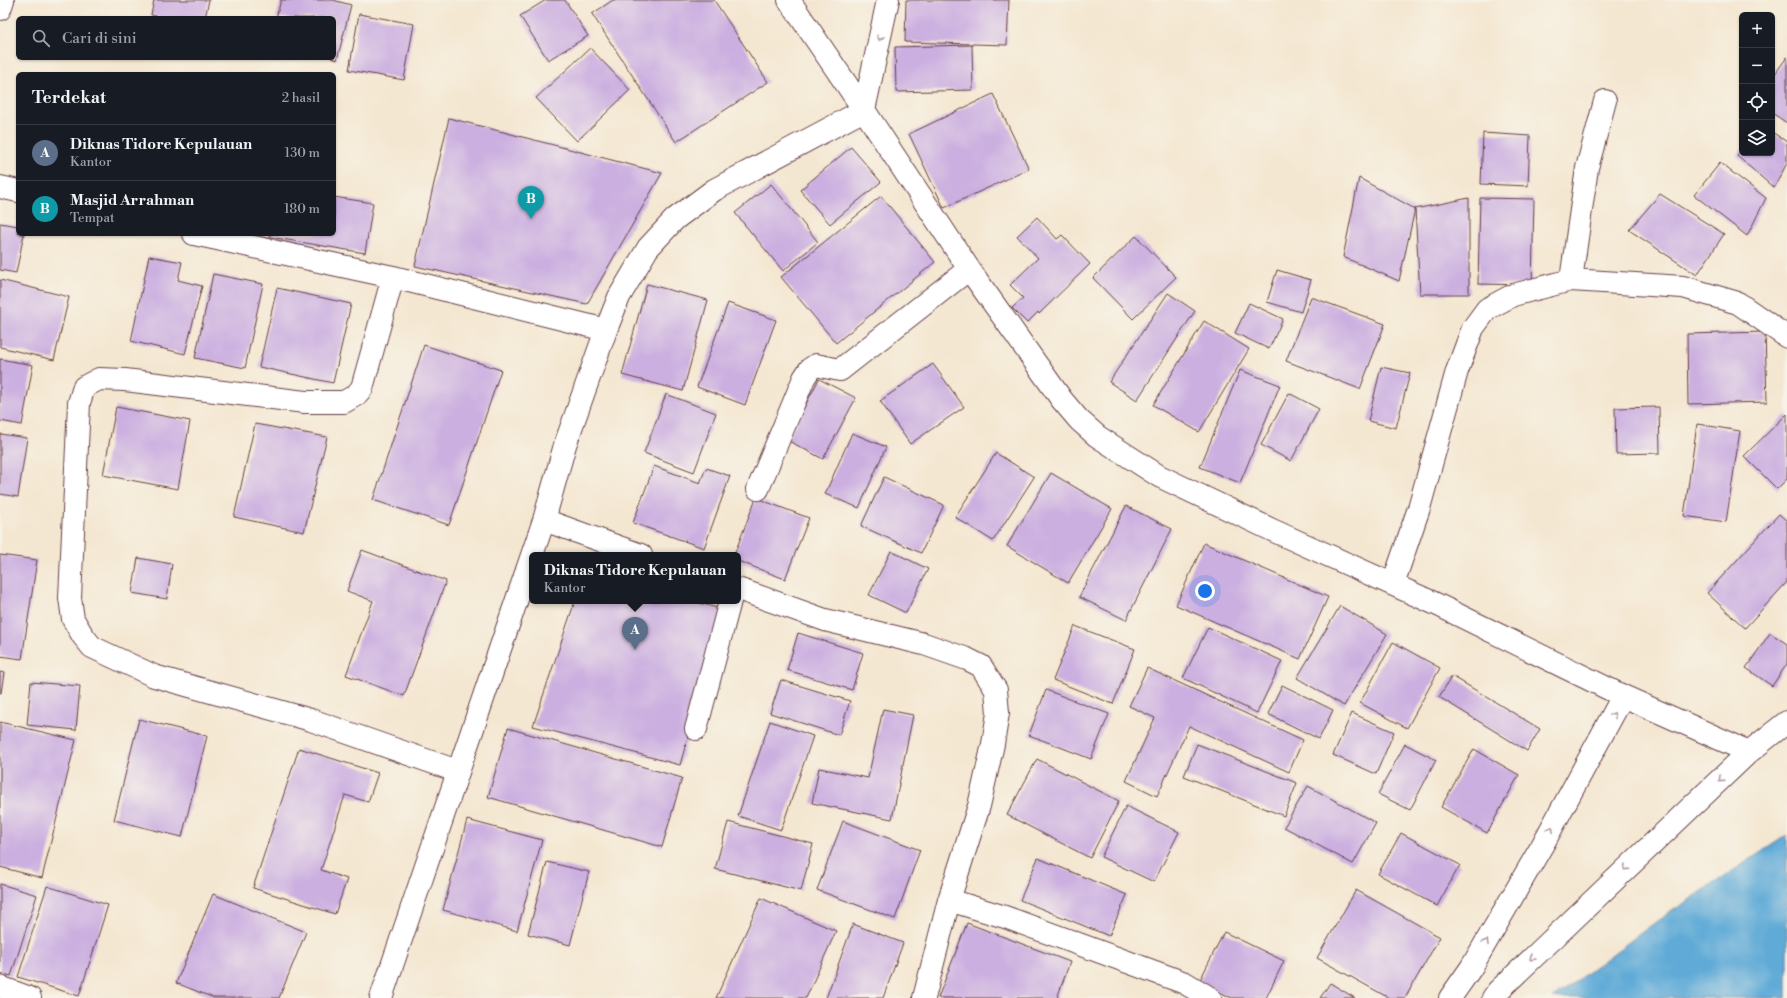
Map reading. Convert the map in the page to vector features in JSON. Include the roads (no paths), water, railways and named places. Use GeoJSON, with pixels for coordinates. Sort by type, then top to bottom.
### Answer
{"type":"FeatureCollection","features":[{"type":"Feature","properties":{"kind":"main road"},"geometry":{"type":"LineString","coordinates":[[0,9],[3,0]]}},
{"type":"Feature","properties":{"kind":"main road"},"geometry":{"type":"LineString","coordinates":[[533,552],[544,520],[565,445],[606,330],[619,297],[648,248],[675,219],[714,190],[864,110],[888,0]]}},
{"type":"Feature","properties":{"kind":"main road"},"geometry":{"type":"LineString","coordinates":[[793,1],[968,269],[1062,400],[1079,420],[1097,436],[1159,476],[1393,584],[1623,696],[1749,752]]}},
{"type":"Feature","properties":{"kind":"main road"},"geometry":{"type":"LineString","coordinates":[[1571,280],[1586,168],[1605,100]]}},
{"type":"Feature","properties":{"kind":"main road"},"geometry":{"type":"LineString","coordinates":[[0,187],[16,191]]}},
{"type":"Feature","properties":{"kind":"main road"},"geometry":{"type":"LineString","coordinates":[[203,236],[393,278],[606,330]]}},
{"type":"Feature","properties":{"kind":"main road"},"geometry":{"type":"LineString","coordinates":[[758,489],[804,378],[810,369],[816,365],[840,370],[968,269]]}},
{"type":"Feature","properties":{"kind":"main road"},"geometry":{"type":"LineString","coordinates":[[393,278],[362,388],[356,395],[344,402],[305,402],[125,380],[99,379],[84,387],[79,403],[70,598],[73,619],[82,636],[92,647],[154,676],[311,720],[457,771]]}},
{"type":"Feature","properties":{"kind":"main road"},"geometry":{"type":"LineString","coordinates":[[1393,584],[1419,508],[1457,372],[1473,328],[1487,309],[1513,295],[1571,280],[1683,286],[1738,303],[1784,328]]}},
{"type":"Feature","properties":{"kind":"main road"},"geometry":{"type":"LineString","coordinates":[[544,520],[633,552]]}},
{"type":"Feature","properties":{"kind":"main road"},"geometry":{"type":"LineString","coordinates":[[381,998],[457,771],[529,563]]}},
{"type":"Feature","properties":{"kind":"main road"},"geometry":{"type":"LineString","coordinates":[[741,590],[825,620],[938,649],[967,659],[980,666],[996,690],[998,713],[994,744],[979,806],[949,900],[924,998]]}},
{"type":"Feature","properties":{"kind":"main road"},"geometry":{"type":"LineString","coordinates":[[696,729],[729,604]]}},
{"type":"Feature","properties":{"kind":"main road"},"geometry":{"type":"LineString","coordinates":[[1450,998],[1471,968],[1543,844],[1623,696]]}},
{"type":"Feature","properties":{"kind":"main road"},"geometry":{"type":"LineString","coordinates":[[1471,968],[1496,994],[1749,752],[1787,722]]}},
{"type":"Feature","properties":{"kind":"main road"},"geometry":{"type":"LineString","coordinates":[[949,900],[1005,917],[1185,983],[1210,998]]}},
{"type":"Feature","properties":{"kind":"main road"},"geometry":{"type":"LineString","coordinates":[[0,987],[30,998]]}},
{"type":"Feature","properties":{"kind":"water"},"geometry":{"type":"Polygon","coordinates":[[[1787,835],[1787,998],[1553,998],[1657,921],[1787,835]]]}},
{"type":"Feature","properties":{"kind":"place","name":"Masjid Arrahman"},"geometry":{"type":"Point","coordinates":[531,219]}},
{"type":"Feature","properties":{"kind":"place","name":"Diknas Tidore Kepulauan"},"geometry":{"type":"Point","coordinates":[635,650]}}]}
